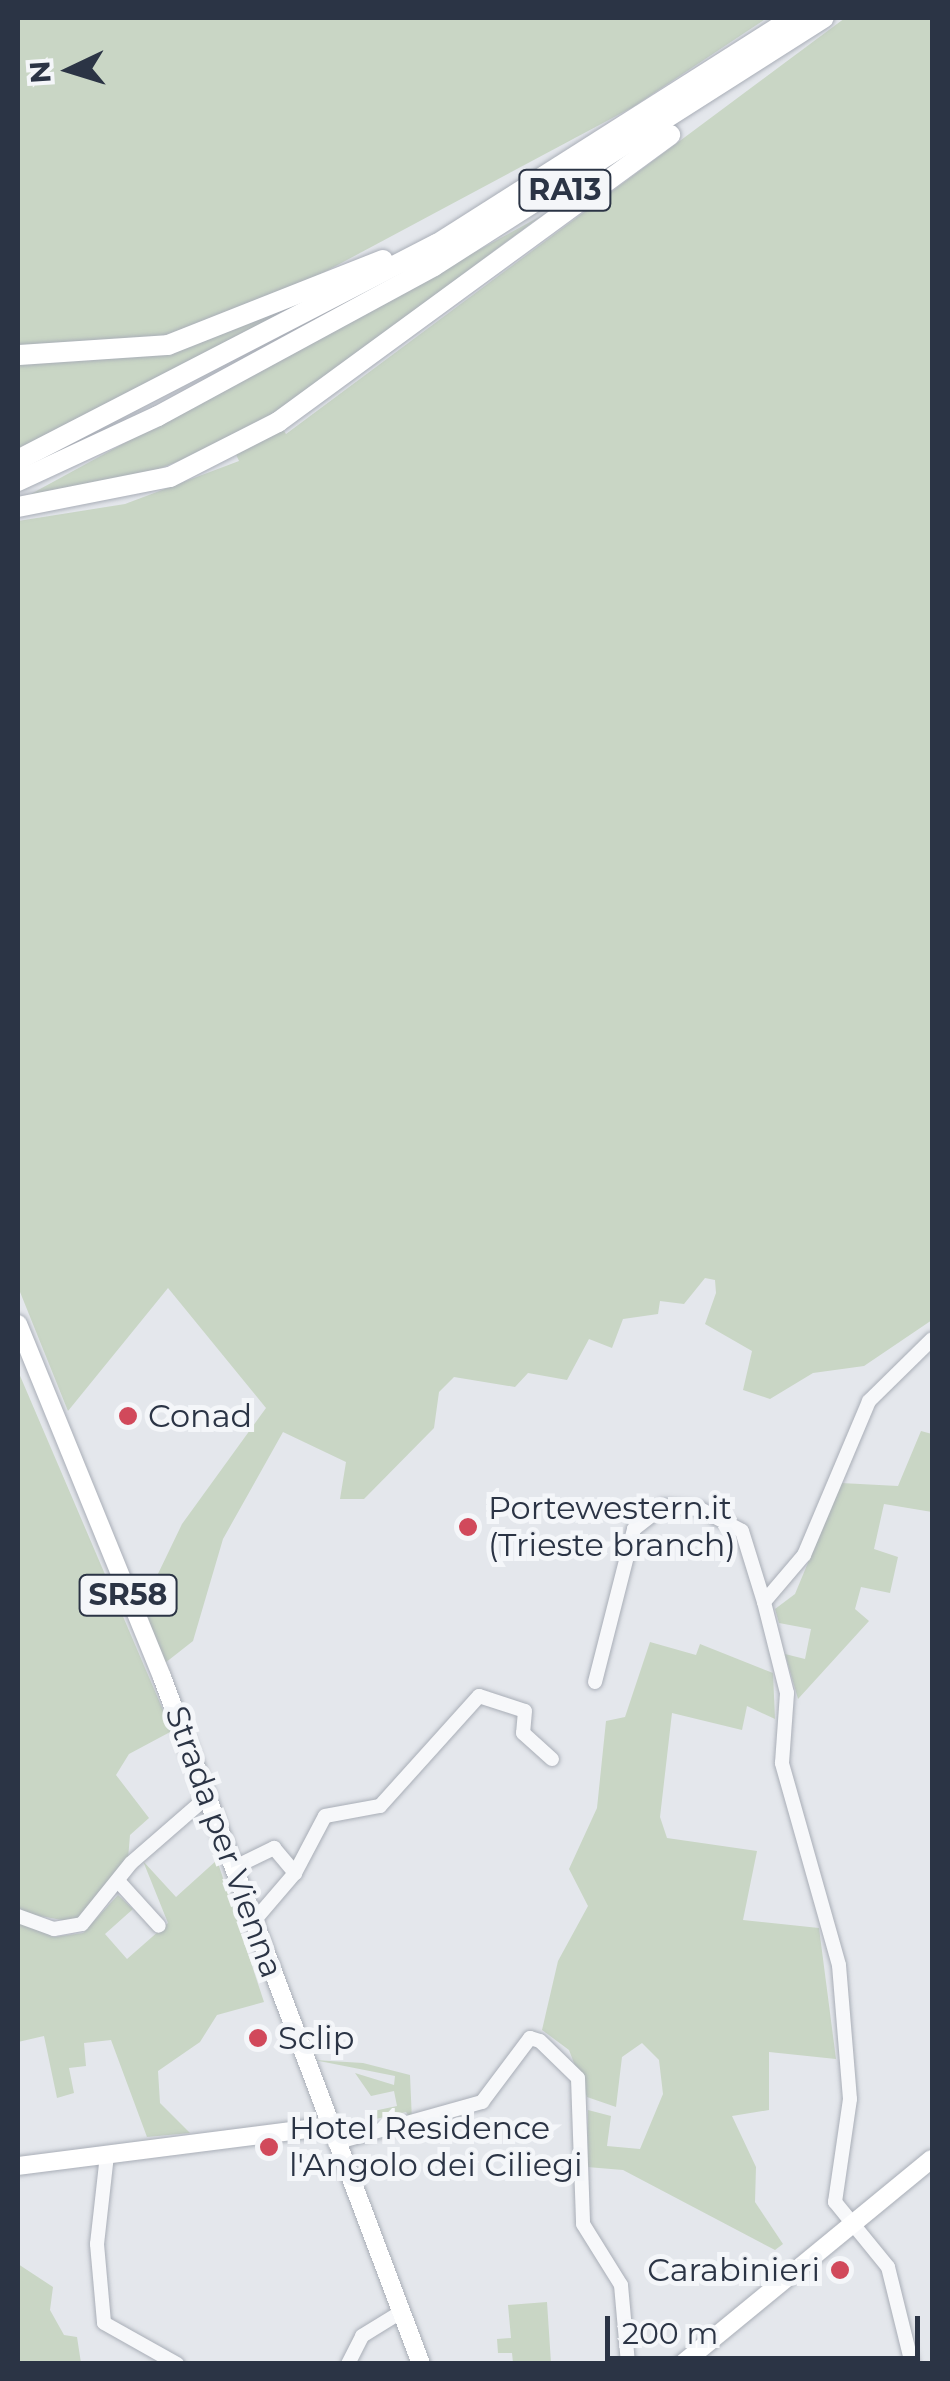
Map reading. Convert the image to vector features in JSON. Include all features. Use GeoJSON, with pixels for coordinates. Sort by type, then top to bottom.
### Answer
{"type":"FeatureCollection","features":[{"type":"Feature","properties":{"kind":"highway","name":"RA13"},"geometry":{"type":"LineString","coordinates":[[18,460],[290,334],[793,18]]}},
{"type":"Feature","properties":{"kind":"highway","name":"RA13"},"geometry":{"type":"LineString","coordinates":[[18,480],[555,196],[824,18]]}},
{"type":"Feature","properties":{"kind":"highway"},"geometry":{"type":"LineString","coordinates":[[18,507],[170,476],[278,422],[548,231],[764,59]]}},
{"type":"Feature","properties":{"kind":"highway"},"geometry":{"type":"LineString","coordinates":[[18,354],[168,346],[437,244]]}},
{"type":"Feature","properties":{"kind":"main road","name":"Strada per Vienna"},"geometry":{"type":"LineString","coordinates":[[18,1324],[208,1797],[421,2364]]}},
{"type":"Feature","properties":{"kind":"main road"},"geometry":{"type":"LineString","coordinates":[[18,2166],[332,2134]]}},
{"type":"Feature","properties":{"kind":"main road"},"geometry":{"type":"LineString","coordinates":[[682,2364],[932,2160]]}},
{"type":"Feature","properties":{"kind":"street"},"geometry":{"type":"LineString","coordinates":[[764,1602],[804,1555],[855,1422],[882,1381],[932,1339]]}},
{"type":"Feature","properties":{"kind":"street"},"geometry":{"type":"LineString","coordinates":[[595,1682],[634,1529],[662,1506],[700,1510],[742,1532],[754,1545],[786,1693],[782,1763],[836,1936],[850,2099],[834,2195],[888,2267],[912,2364]]}},
{"type":"Feature","properties":{"kind":"street"},"geometry":{"type":"LineString","coordinates":[[253,1922],[296,1873],[325,1816],[380,1806],[479,1696],[525,1711],[523,1733],[552,1759]]}},
{"type":"Feature","properties":{"kind":"street"},"geometry":{"type":"LineString","coordinates":[[18,1916],[54,1929],[82,1924],[119,1882],[208,1797]]}},
{"type":"Feature","properties":{"kind":"street"},"geometry":{"type":"LineString","coordinates":[[233,1868],[274,1848],[296,1873]]}},
{"type":"Feature","properties":{"kind":"street"},"geometry":{"type":"LineString","coordinates":[[119,1882],[159,1926]]}},
{"type":"Feature","properties":{"kind":"street"},"geometry":{"type":"LineString","coordinates":[[332,2134],[482,2102],[530,2038],[578,2078],[583,2224],[621,2286],[628,2364]]}},
{"type":"Feature","properties":{"kind":"street"},"geometry":{"type":"LineString","coordinates":[[107,2155],[98,2244],[104,2323],[177,2364]]}},
{"type":"Feature","properties":{"kind":"street"},"geometry":{"type":"LineString","coordinates":[[348,2364],[362,2336],[401,2312]]}},
{"type":"Feature","properties":{"kind":"green space"},"geometry":{"type":"Polygon","coordinates":[[[18,18],[767,18],[633,107],[289,291],[296,307],[18,451],[18,18]]]}},
{"type":"Feature","properties":{"kind":"green space"},"geometry":{"type":"Polygon","coordinates":[[[845,18],[932,18],[932,1320],[864,1366],[813,1373],[770,1399],[743,1390],[752,1351],[705,1324],[716,1293],[715,1280],[705,1278],[684,1304],[660,1301],[658,1314],[623,1319],[612,1348],[589,1339],[567,1380],[528,1373],[515,1387],[454,1377],[439,1392],[434,1428],[364,1499],[340,1499],[346,1462],[283,1432],[223,1539],[193,1641],[165,1663],[143,1605],[182,1524],[266,1408],[168,1288],[68,1411],[18,1287],[18,521],[125,504],[239,461],[230,441],[120,484],[18,501],[541,216],[274,415],[286,434],[845,18]]]}},
{"type":"Feature","properties":{"kind":"green space"},"geometry":{"type":"Polygon","coordinates":[[[18,1371],[172,1731],[129,1754],[116,1775],[149,1818],[130,1835],[128,1859],[98,1903],[73,1922],[18,1912],[18,1371]]]}},
{"type":"Feature","properties":{"kind":"green space"},"geometry":{"type":"Polygon","coordinates":[[[921,1431],[932,1434],[932,1512],[884,1504],[874,1549],[898,1557],[890,1593],[861,1587],[855,1609],[869,1621],[798,1699],[785,1654],[805,1659],[811,1629],[779,1623],[775,1609],[795,1594],[841,1483],[898,1486],[921,1431]]]}},
{"type":"Feature","properties":{"kind":"green space"},"geometry":{"type":"Polygon","coordinates":[[[650,1642],[696,1655],[700,1644],[773,1673],[775,1719],[747,1706],[742,1730],[672,1713],[660,1817],[667,1838],[757,1851],[743,1920],[819,1928],[836,2059],[769,2052],[769,2110],[732,2116],[756,2167],[755,2202],[783,2244],[775,2250],[623,2170],[587,2167],[588,2110],[611,2116],[607,2146],[640,2149],[663,2094],[659,2060],[642,2043],[622,2057],[616,2107],[587,2097],[569,2050],[542,2030],[558,1961],[588,1906],[569,1869],[597,1808],[606,1721],[625,1717],[650,1642]]]}},
{"type":"Feature","properties":{"kind":"green space"},"geometry":{"type":"Polygon","coordinates":[[[217,1860],[264,2002],[217,2015],[200,2042],[158,2071],[160,2103],[190,2133],[147,2137],[111,2040],[84,2043],[86,2066],[69,2068],[74,2093],[57,2098],[44,2036],[18,2042],[18,1921],[54,1937],[83,1933],[118,1895],[133,1909],[105,1934],[127,1959],[168,1923],[143,1861],[176,1897],[217,1860]]]}},
{"type":"Feature","properties":{"kind":"green space"},"geometry":{"type":"Polygon","coordinates":[[[314,2060],[363,2063],[410,2075],[412,2121],[406,2112],[367,2121],[369,2112],[397,2106],[394,2091],[371,2096],[355,2073],[394,2085],[395,2076],[314,2060]]]}},
{"type":"Feature","properties":{"kind":"green space"},"geometry":{"type":"Polygon","coordinates":[[[18,2264],[53,2287],[50,2310],[64,2335],[77,2337],[81,2363],[18,2363],[18,2264]]]}},
{"type":"Feature","properties":{"kind":"green space"},"geometry":{"type":"Polygon","coordinates":[[[547,2302],[551,2363],[513,2363],[512,2353],[498,2353],[497,2339],[511,2338],[508,2305],[547,2302]]]}},
{"type":"Feature","properties":{"kind":"place","name":"Conad"},"geometry":{"type":"Point","coordinates":[128,1416]}},
{"type":"Feature","properties":{"kind":"place","name":"Portewestern.it (Trieste branch)"},"geometry":{"type":"Point","coordinates":[468,1527]}},
{"type":"Feature","properties":{"kind":"place","name":"Sclip"},"geometry":{"type":"Point","coordinates":[258,2038]}},
{"type":"Feature","properties":{"kind":"place","name":"Hotel Residence l'Angolo dei Ciliegi"},"geometry":{"type":"Point","coordinates":[269,2147]}},
{"type":"Feature","properties":{"kind":"place","name":"Carabinieri"},"geometry":{"type":"Point","coordinates":[840,2270]}}]}
